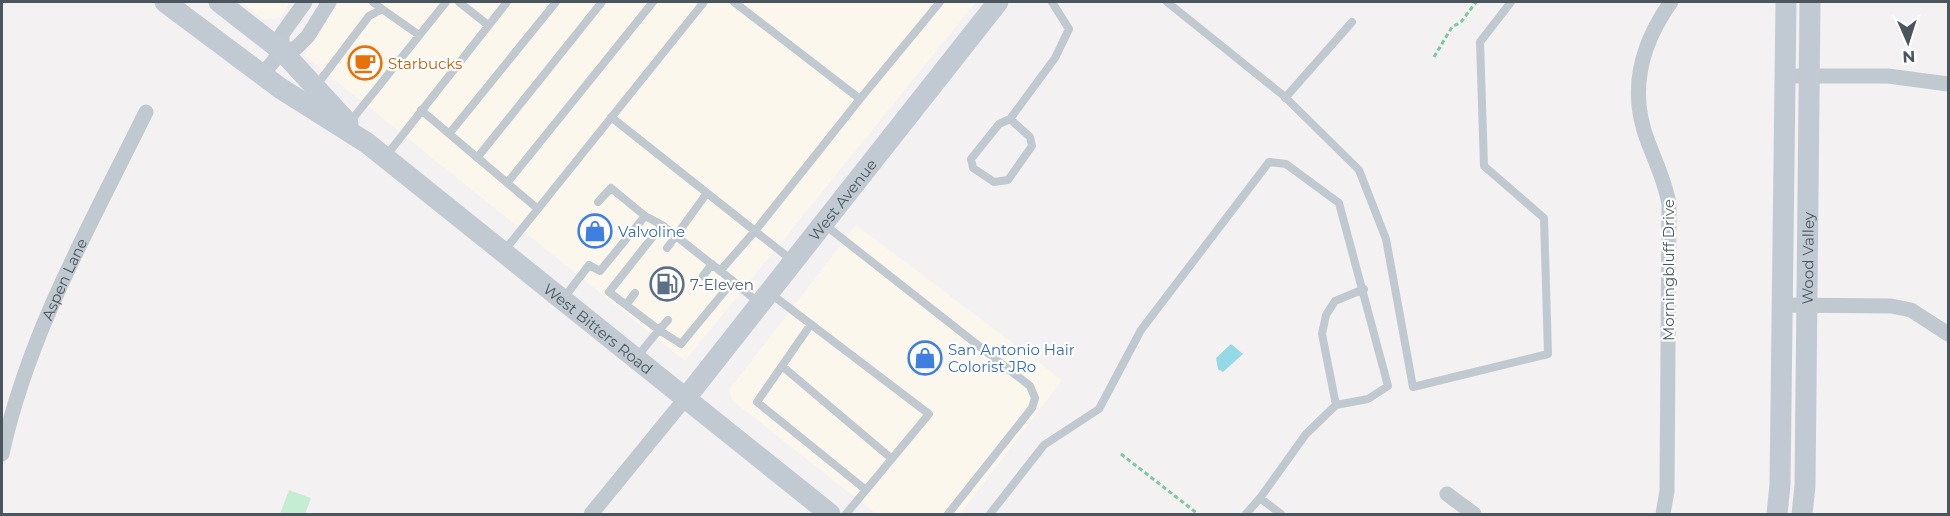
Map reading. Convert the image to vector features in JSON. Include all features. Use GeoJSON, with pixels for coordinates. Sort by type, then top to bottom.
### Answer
{"type":"FeatureCollection","features":[{"type":"Feature","properties":{"kind":"main road","name":"West Bitters Road"},"geometry":{"type":"LineString","coordinates":[[165,2],[262,75],[347,126],[635,360],[830,514]]}},
{"type":"Feature","properties":{"kind":"main road","name":"West Bitters Road"},"geometry":{"type":"LineString","coordinates":[[219,2],[282,51],[316,87],[347,126]]}},
{"type":"Feature","properties":{"kind":"main road","name":"West Avenue"},"geometry":{"type":"LineString","coordinates":[[685,399],[998,2]]}},
{"type":"Feature","properties":{"kind":"main road","name":"Wood Valley"},"geometry":{"type":"LineString","coordinates":[[1777,514],[1780,485],[1786,2]]}},
{"type":"Feature","properties":{"kind":"main road","name":"Wood Valley"},"geometry":{"type":"LineString","coordinates":[[1803,514],[1810,2]]}},
{"type":"Feature","properties":{"kind":"street"},"geometry":{"type":"LineString","coordinates":[[282,51],[282,34],[305,2]]}},
{"type":"Feature","properties":{"kind":"street"},"geometry":{"type":"LineString","coordinates":[[262,75],[282,51],[296,48],[308,36],[328,2]]}},
{"type":"Feature","properties":{"kind":"street","name":"Morningbluff Drive"},"geometry":{"type":"LineString","coordinates":[[1663,514],[1667,491],[1669,204],[1663,176],[1643,128],[1638,83],[1644,48],[1656,23],[1671,2]]}},
{"type":"Feature","properties":{"kind":"street"},"geometry":{"type":"LineString","coordinates":[[1785,76],[1888,76],[1948,84]]}},
{"type":"Feature","properties":{"kind":"street","name":"Aspen Lane"},"geometry":{"type":"LineString","coordinates":[[2,454],[26,374],[53,302],[146,112]]}},
{"type":"Feature","properties":{"kind":"street"},"geometry":{"type":"LineString","coordinates":[[1781,306],[1891,306],[1911,310],[1948,334]]}},
{"type":"Feature","properties":{"kind":"street"},"geometry":{"type":"LineString","coordinates":[[591,514],[685,399]]}},
{"type":"Feature","properties":{"kind":"street"},"geometry":{"type":"LineString","coordinates":[[1447,494],[1474,514]]}},
{"type":"Feature","properties":{"kind":"lane"},"geometry":{"type":"LineString","coordinates":[[373,2],[420,35]]}},
{"type":"Feature","properties":{"kind":"lane"},"geometry":{"type":"LineString","coordinates":[[347,126],[446,2]]}},
{"type":"Feature","properties":{"kind":"lane"},"geometry":{"type":"LineString","coordinates":[[459,2],[488,25]]}},
{"type":"Feature","properties":{"kind":"lane"},"geometry":{"type":"LineString","coordinates":[[385,158],[507,2]]}},
{"type":"Feature","properties":{"kind":"lane"},"geometry":{"type":"LineString","coordinates":[[449,134],[555,2]]}},
{"type":"Feature","properties":{"kind":"lane"},"geometry":{"type":"LineString","coordinates":[[477,158],[602,2]]}},
{"type":"Feature","properties":{"kind":"lane"},"geometry":{"type":"LineString","coordinates":[[507,183],[652,2]]}},
{"type":"Feature","properties":{"kind":"lane"},"geometry":{"type":"LineString","coordinates":[[503,253],[704,2]]}},
{"type":"Feature","properties":{"kind":"lane"},"geometry":{"type":"LineString","coordinates":[[734,2],[860,99]]}},
{"type":"Feature","properties":{"kind":"lane"},"geometry":{"type":"LineString","coordinates":[[720,271],[940,2]]}},
{"type":"Feature","properties":{"kind":"lane"},"geometry":{"type":"LineString","coordinates":[[1010,119],[1030,137],[1032,146],[1008,180],[994,183],[973,168],[971,159],[999,124],[1010,119],[1055,58],[1069,29],[1052,2]]}},
{"type":"Feature","properties":{"kind":"lane"},"geometry":{"type":"LineString","coordinates":[[1167,2],[1286,98],[1359,170],[1386,239],[1413,387],[1548,354],[1544,218],[1484,166],[1480,42],[1511,2]]}},
{"type":"Feature","properties":{"kind":"lane"},"geometry":{"type":"LineString","coordinates":[[316,87],[369,16],[382,9]]}},
{"type":"Feature","properties":{"kind":"lane"},"geometry":{"type":"LineString","coordinates":[[1286,98],[1352,22]]}},
{"type":"Feature","properties":{"kind":"lane"},"geometry":{"type":"LineString","coordinates":[[421,110],[538,208]]}},
{"type":"Feature","properties":{"kind":"lane"},"geometry":{"type":"LineString","coordinates":[[610,117],[794,262]]}},
{"type":"Feature","properties":{"kind":"lane"},"geometry":{"type":"LineString","coordinates":[[990,514],[1044,445],[1099,409],[1141,330],[1269,162],[1286,164],[1340,203],[1388,386],[1368,399],[1336,405],[1306,434],[1246,514]]}},
{"type":"Feature","properties":{"kind":"lane"},"geometry":{"type":"LineString","coordinates":[[598,202],[611,188],[645,216],[676,235],[733,281],[812,324],[929,414],[846,514]]}},
{"type":"Feature","properties":{"kind":"lane"},"geometry":{"type":"LineString","coordinates":[[667,248],[707,193]]}},
{"type":"Feature","properties":{"kind":"lane"},"geometry":{"type":"LineString","coordinates":[[562,300],[589,265],[600,271],[645,216]]}},
{"type":"Feature","properties":{"kind":"lane"},"geometry":{"type":"LineString","coordinates":[[824,224],[1030,386],[1035,398],[1032,408],[948,514]]}},
{"type":"Feature","properties":{"kind":"lane"},"geometry":{"type":"LineString","coordinates":[[662,225],[609,292],[681,344],[733,281]]}},
{"type":"Feature","properties":{"kind":"lane"},"geometry":{"type":"LineString","coordinates":[[703,276],[712,264]]}},
{"type":"Feature","properties":{"kind":"lane"},"geometry":{"type":"LineString","coordinates":[[1336,405],[1322,334],[1323,323],[1335,301],[1364,289]]}},
{"type":"Feature","properties":{"kind":"lane"},"geometry":{"type":"LineString","coordinates":[[626,305],[634,293]]}},
{"type":"Feature","properties":{"kind":"lane"},"geometry":{"type":"LineString","coordinates":[[635,360],[668,320]]}},
{"type":"Feature","properties":{"kind":"lane"},"geometry":{"type":"LineString","coordinates":[[812,324],[757,402],[866,490]]}},
{"type":"Feature","properties":{"kind":"lane"},"geometry":{"type":"LineString","coordinates":[[782,366],[892,459]]}},
{"type":"Feature","properties":{"kind":"lane"},"geometry":{"type":"LineString","coordinates":[[1260,498],[1281,514]]}},
{"type":"Feature","properties":{"kind":"path"},"geometry":{"type":"LineString","coordinates":[[1434,57],[1452,27],[1461,22],[1476,2]]}},
{"type":"Feature","properties":{"kind":"path"},"geometry":{"type":"LineString","coordinates":[[1121,454],[1198,514]]}},
{"type":"Feature","properties":{"kind":"shaded area"},"geometry":{"type":"Polygon","coordinates":[[[241,2],[290,2],[281,17],[264,20],[241,2]]]}},
{"type":"Feature","properties":{"kind":"shaded area"},"geometry":{"type":"Polygon","coordinates":[[[339,2],[976,2],[685,361],[304,55],[339,2]]]}},
{"type":"Feature","properties":{"kind":"shaded area"},"geometry":{"type":"Polygon","coordinates":[[[856,225],[1062,380],[960,514],[876,514],[732,400],[729,390],[856,225]]]}},
{"type":"Feature","properties":{"kind":"green space"},"geometry":{"type":"Polygon","coordinates":[[[289,490],[311,498],[305,514],[280,514],[289,490]]]}},
{"type":"Feature","properties":{"kind":"water"},"geometry":{"type":"Polygon","coordinates":[[[1231,344],[1243,354],[1223,372],[1218,369],[1216,358],[1231,344]]]}},
{"type":"Feature","properties":{"kind":"place","name":"Starbucks"},"geometry":{"type":"Point","coordinates":[365,63]}},
{"type":"Feature","properties":{"kind":"place","name":"Valvoline"},"geometry":{"type":"Point","coordinates":[595,231]}},
{"type":"Feature","properties":{"kind":"place","name":"7-Eleven"},"geometry":{"type":"Point","coordinates":[667,284]}},
{"type":"Feature","properties":{"kind":"place","name":"San Antonio Hair Colorist JRo"},"geometry":{"type":"Point","coordinates":[925,358]}}]}
